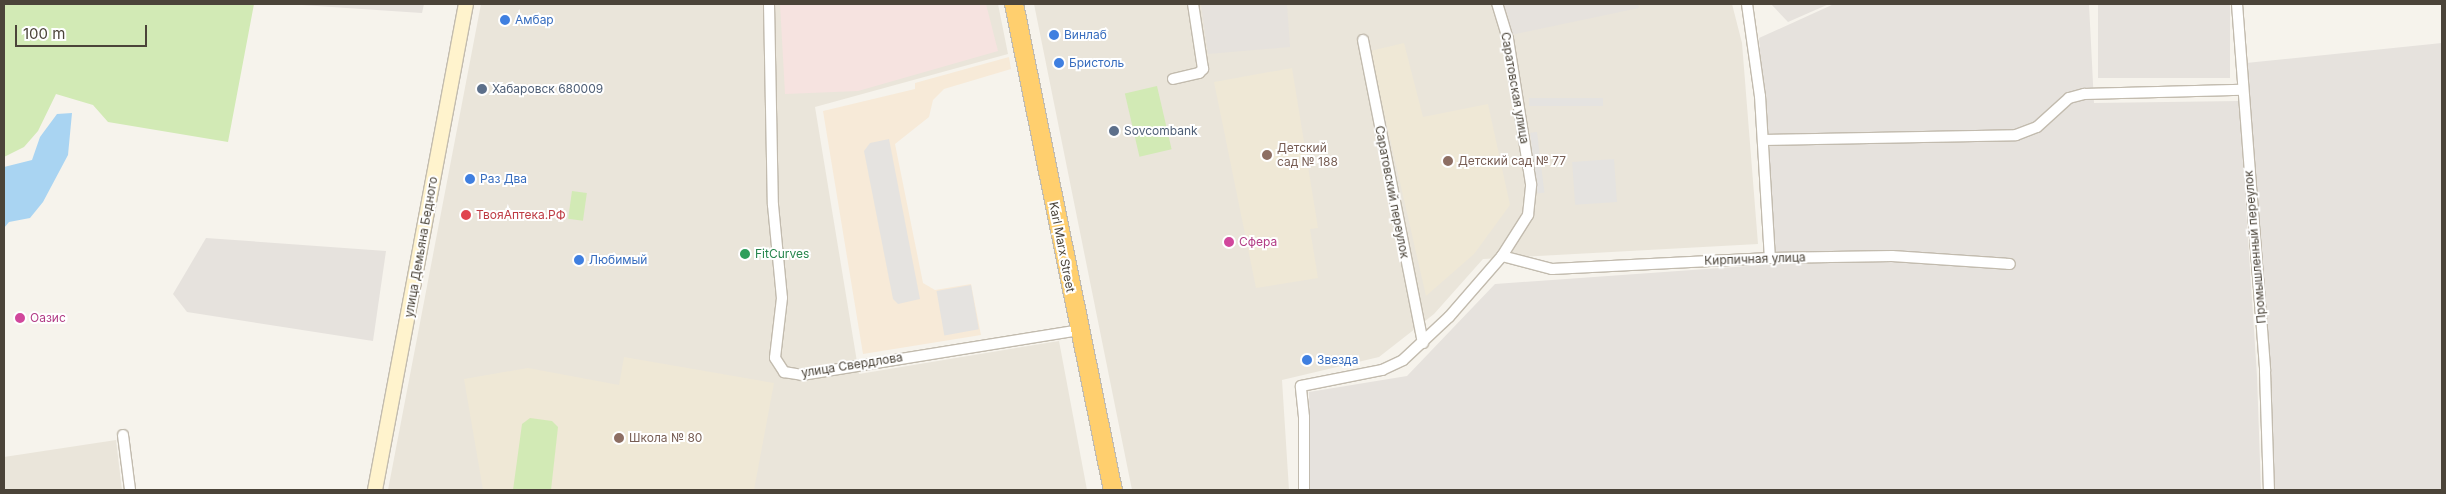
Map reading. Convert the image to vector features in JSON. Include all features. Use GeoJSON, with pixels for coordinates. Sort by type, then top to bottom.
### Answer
{"type":"FeatureCollection","features":[{"type":"Feature","properties":{"kind":"highway","name":"Karl Marx Street"},"geometry":{"type":"LineString","coordinates":[[1014,4],[1113,490]]}},
{"type":"Feature","properties":{"kind":"main road","name":"улица Демьяна Бедного"},"geometry":{"type":"LineString","coordinates":[[375,490],[466,4]]}},
{"type":"Feature","properties":{"kind":"street","name":"улица Свердлова"},"geometry":{"type":"LineString","coordinates":[[769,4],[773,204],[782,298],[775,358],[784,372],[802,375],[1080,330]]}},
{"type":"Feature","properties":{"kind":"street"},"geometry":{"type":"LineString","coordinates":[[1173,78],[1199,73],[1203,69],[1193,4]]}},
{"type":"Feature","properties":{"kind":"street","name":"Саратовская улица"},"geometry":{"type":"LineString","coordinates":[[1304,490],[1304,417],[1301,386],[1382,370],[1403,360],[1423,343],[1502,256],[1528,215],[1531,184],[1508,39],[1497,4]]}},
{"type":"Feature","properties":{"kind":"street"},"geometry":{"type":"LineString","coordinates":[[1747,4],[1763,140],[1770,258]]}},
{"type":"Feature","properties":{"kind":"street","name":"Промышленный переулок"},"geometry":{"type":"LineString","coordinates":[[2237,4],[2242,90],[2265,371],[2269,490]]}},
{"type":"Feature","properties":{"kind":"street","name":"Саратовский переулок"},"geometry":{"type":"LineString","coordinates":[[1363,40],[1423,343]]}},
{"type":"Feature","properties":{"kind":"street"},"geometry":{"type":"LineString","coordinates":[[1763,140],[2016,135],[2037,127],[2069,98],[2084,94],[2242,90]]}},
{"type":"Feature","properties":{"kind":"street","name":"Кирпичная улица"},"geometry":{"type":"LineString","coordinates":[[1502,256],[1552,269],[1770,258],[1892,256],[2010,264]]}},
{"type":"Feature","properties":{"kind":"street"},"geometry":{"type":"LineString","coordinates":[[123,435],[130,490]]}},
{"type":"Feature","properties":{"kind":"shaded area"},"geometry":{"type":"Polygon","coordinates":[[[287,4],[424,4],[422,13],[287,4]]]}},
{"type":"Feature","properties":{"kind":"shaded area"},"geometry":{"type":"Polygon","coordinates":[[[481,4],[998,4],[1008,54],[815,107],[859,374],[1059,341],[1087,490],[388,490],[481,4]]]}},
{"type":"Feature","properties":{"kind":"shaded area"},"geometry":{"type":"Polygon","coordinates":[[[780,4],[986,4],[998,51],[858,91],[785,94],[780,4]]]}},
{"type":"Feature","properties":{"kind":"shaded area"},"geometry":{"type":"Polygon","coordinates":[[[1034,4],[1732,4],[1742,43],[1758,244],[1483,259],[1434,314],[1379,357],[1282,380],[1289,490],[1132,490],[1034,4]]]}},
{"type":"Feature","properties":{"kind":"shaded area"},"geometry":{"type":"Polygon","coordinates":[[[1201,4],[1287,4],[1290,47],[1208,54],[1201,4]]]}},
{"type":"Feature","properties":{"kind":"shaded area"},"geometry":{"type":"Polygon","coordinates":[[[1501,4],[1638,4],[1639,8],[1511,35],[1501,4]]]}},
{"type":"Feature","properties":{"kind":"shaded area"},"geometry":{"type":"Polygon","coordinates":[[[1771,4],[1829,4],[1788,22],[1771,4]]]}},
{"type":"Feature","properties":{"kind":"shaded area"},"geometry":{"type":"Polygon","coordinates":[[[1834,4],[2089,4],[2094,103],[2239,101],[2257,376],[2261,490],[1310,490],[1309,392],[1407,376],[1495,284],[1776,264],[1759,38],[1834,4]]]}},
{"type":"Feature","properties":{"kind":"shaded area"},"geometry":{"type":"Polygon","coordinates":[[[2098,4],[2230,4],[2230,78],[2098,78],[2098,4]]]}},
{"type":"Feature","properties":{"kind":"shaded area","name":"Детский сад № 77"},"geometry":{"type":"Polygon","coordinates":[[[1404,43],[1423,117],[1488,104],[1510,205],[1474,254],[1426,296],[1370,51],[1404,43]]]}},
{"type":"Feature","properties":{"kind":"shaded area"},"geometry":{"type":"Polygon","coordinates":[[[2442,43],[2442,490],[2275,490],[2246,63],[2442,43]]]}},
{"type":"Feature","properties":{"kind":"shaded area"},"geometry":{"type":"Polygon","coordinates":[[[1009,57],[1011,69],[944,89],[933,100],[929,117],[895,144],[923,283],[935,290],[971,284],[981,335],[863,354],[823,111],[915,89],[915,83],[1009,57]]]}},
{"type":"Feature","properties":{"kind":"shaded area","name":"Детский сад № 188"},"geometry":{"type":"Polygon","coordinates":[[[1292,68],[1318,228],[1310,229],[1318,278],[1256,288],[1214,82],[1292,68]]]}},
{"type":"Feature","properties":{"kind":"shaded area"},"geometry":{"type":"Polygon","coordinates":[[[1529,98],[1603,98],[1603,106],[1529,106],[1529,98]]]}},
{"type":"Feature","properties":{"kind":"shaded area"},"geometry":{"type":"Polygon","coordinates":[[[1537,132],[1544,193],[1537,193],[1530,133],[1537,132]]]}},
{"type":"Feature","properties":{"kind":"shaded area"},"geometry":{"type":"Polygon","coordinates":[[[889,139],[920,299],[898,304],[893,299],[864,151],[870,143],[889,139]]]}},
{"type":"Feature","properties":{"kind":"shaded area"},"geometry":{"type":"Polygon","coordinates":[[[1614,159],[1617,202],[1575,205],[1572,162],[1614,159]]]}},
{"type":"Feature","properties":{"kind":"shaded area"},"geometry":{"type":"Polygon","coordinates":[[[206,238],[386,251],[373,341],[187,312],[173,294],[206,238]]]}},
{"type":"Feature","properties":{"kind":"shaded area"},"geometry":{"type":"Polygon","coordinates":[[[971,285],[979,329],[944,335],[937,291],[971,285]]]}},
{"type":"Feature","properties":{"kind":"shaded area","name":"Школа № 80"},"geometry":{"type":"Polygon","coordinates":[[[624,357],[774,383],[754,490],[483,490],[464,379],[528,368],[619,385],[624,357]]]}},
{"type":"Feature","properties":{"kind":"shaded area"},"geometry":{"type":"Polygon","coordinates":[[[116,440],[122,490],[4,490],[4,457],[116,440]]]}},
{"type":"Feature","properties":{"kind":"green space"},"geometry":{"type":"Polygon","coordinates":[[[4,4],[254,4],[228,142],[108,122],[93,105],[56,94],[38,131],[24,147],[4,157],[4,4]]]}},
{"type":"Feature","properties":{"kind":"green space"},"geometry":{"type":"Polygon","coordinates":[[[1157,86],[1172,149],[1139,157],[1125,93],[1157,86]]]}},
{"type":"Feature","properties":{"kind":"green space"},"geometry":{"type":"Polygon","coordinates":[[[572,191],[587,193],[583,221],[568,219],[572,191]]]}},
{"type":"Feature","properties":{"kind":"green space"},"geometry":{"type":"Polygon","coordinates":[[[530,418],[552,421],[558,427],[551,490],[513,490],[522,424],[530,418]]]}},
{"type":"Feature","properties":{"kind":"water"},"geometry":{"type":"Polygon","coordinates":[[[72,113],[68,155],[43,202],[30,218],[9,222],[4,228],[4,167],[32,160],[40,137],[57,114],[72,113]]]}},
{"type":"Feature","properties":{"kind":"place","name":"Амбар"},"geometry":{"type":"Point","coordinates":[505,20]}},
{"type":"Feature","properties":{"kind":"place","name":"Винлаб"},"geometry":{"type":"Point","coordinates":[1054,35]}},
{"type":"Feature","properties":{"kind":"place","name":"Бристоль"},"geometry":{"type":"Point","coordinates":[1059,63]}},
{"type":"Feature","properties":{"kind":"place","name":"Хабаровск 680009"},"geometry":{"type":"Point","coordinates":[482,89]}},
{"type":"Feature","properties":{"kind":"place","name":"Sovcombank"},"geometry":{"type":"Point","coordinates":[1114,131]}},
{"type":"Feature","properties":{"kind":"place","name":"Детский сад № 188"},"geometry":{"type":"Point","coordinates":[1267,155]}},
{"type":"Feature","properties":{"kind":"place","name":"Детский сад № 77"},"geometry":{"type":"Point","coordinates":[1448,161]}},
{"type":"Feature","properties":{"kind":"place","name":"Раз Два"},"geometry":{"type":"Point","coordinates":[470,179]}},
{"type":"Feature","properties":{"kind":"place","name":"ТвояАптека.РФ"},"geometry":{"type":"Point","coordinates":[466,215]}},
{"type":"Feature","properties":{"kind":"place","name":"Сфера"},"geometry":{"type":"Point","coordinates":[1229,242]}},
{"type":"Feature","properties":{"kind":"place","name":"FitCurves"},"geometry":{"type":"Point","coordinates":[745,254]}},
{"type":"Feature","properties":{"kind":"place","name":"Любимый"},"geometry":{"type":"Point","coordinates":[579,260]}},
{"type":"Feature","properties":{"kind":"place","name":"Оазис"},"geometry":{"type":"Point","coordinates":[20,318]}},
{"type":"Feature","properties":{"kind":"place","name":"Звезда"},"geometry":{"type":"Point","coordinates":[1307,360]}},
{"type":"Feature","properties":{"kind":"place","name":"Школа № 80"},"geometry":{"type":"Point","coordinates":[619,438]}}]}
